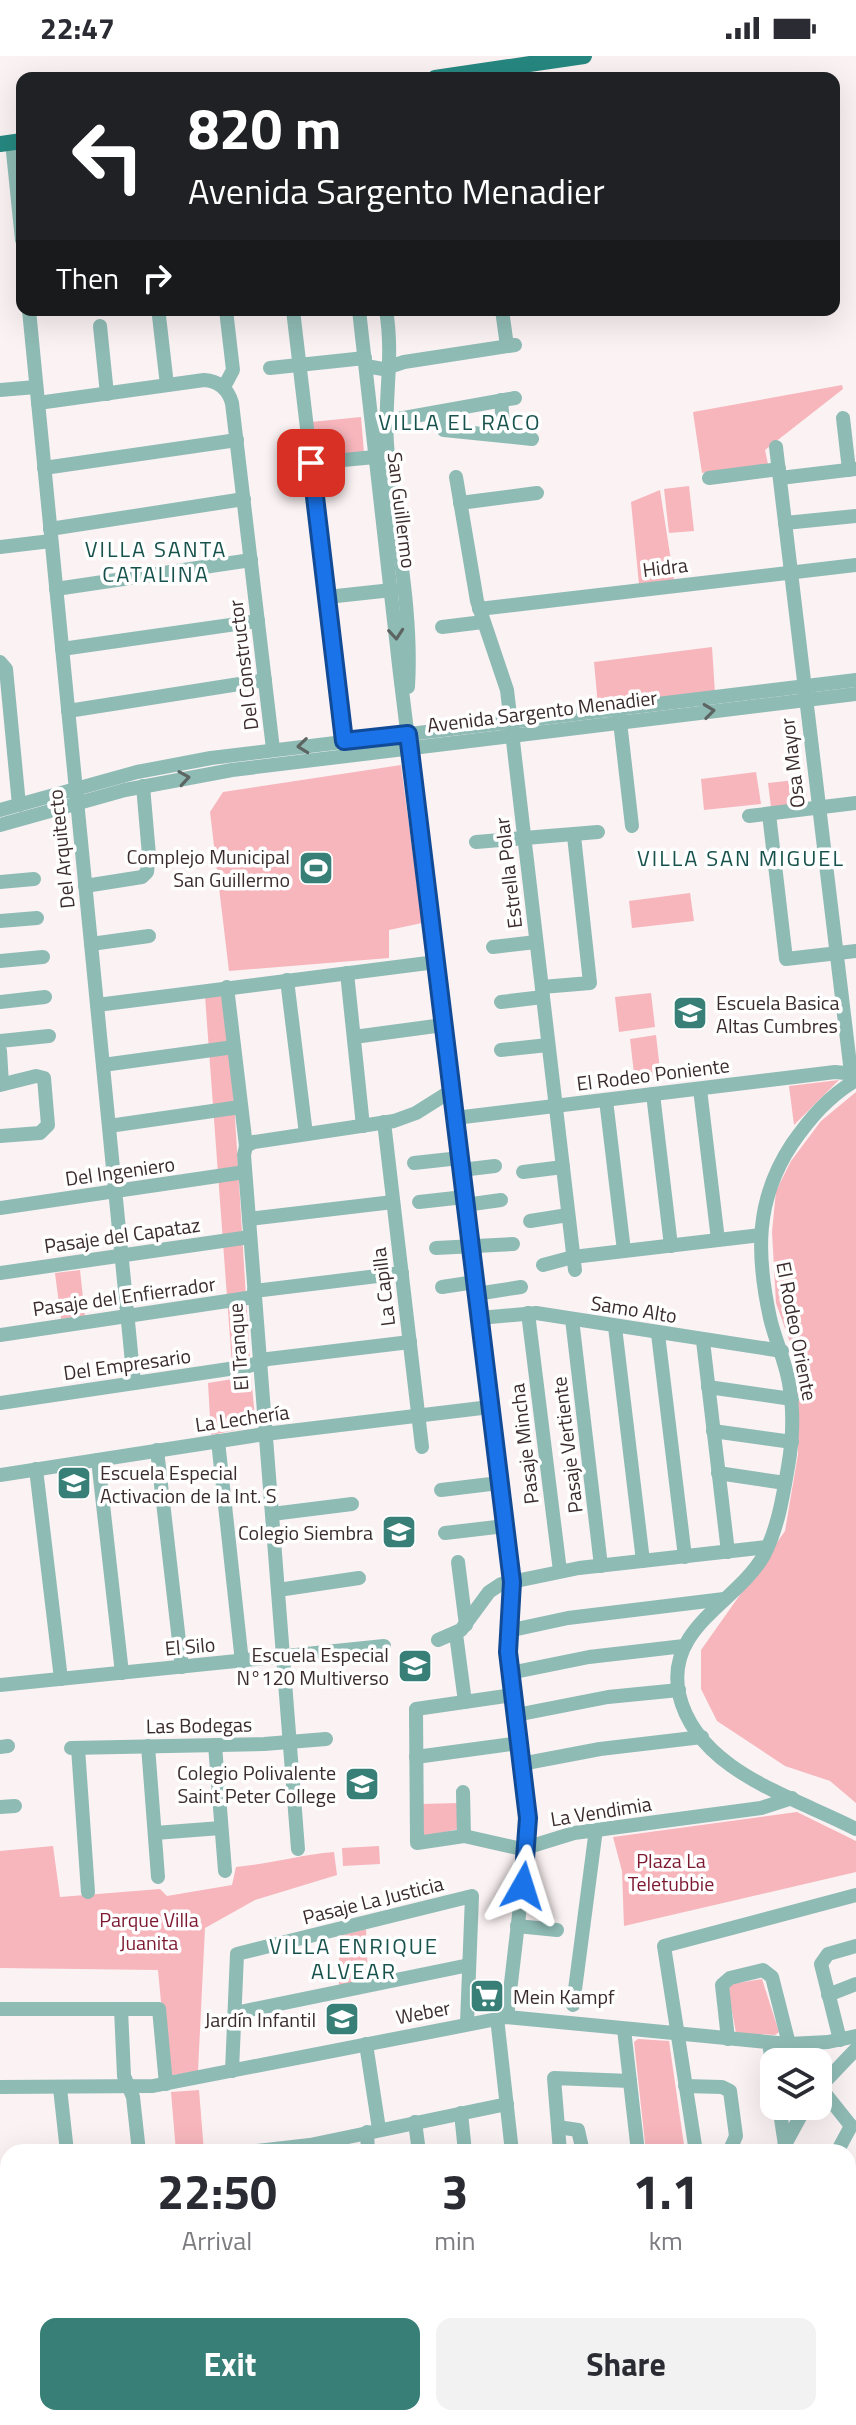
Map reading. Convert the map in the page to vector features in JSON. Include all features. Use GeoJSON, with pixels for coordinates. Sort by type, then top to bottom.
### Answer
{"type":"FeatureCollection","features":[{"type":"Feature","properties":{"kind":"main road"},"geometry":{"type":"LineString","coordinates":[[476,72],[584,56]]}},
{"type":"Feature","properties":{"kind":"street"},"geometry":{"type":"LineString","coordinates":[[11,142],[16,187]]}},
{"type":"Feature","properties":{"kind":"street","name":"Del Arquitecto"},"geometry":{"type":"LineString","coordinates":[[30,316],[134,1383]]}},
{"type":"Feature","properties":{"kind":"street"},"geometry":{"type":"LineString","coordinates":[[159,316],[167,385]]}},
{"type":"Feature","properties":{"kind":"street"},"geometry":{"type":"LineString","coordinates":[[38,403],[204,380],[224,387],[233,370],[227,316]]}},
{"type":"Feature","properties":{"kind":"street"},"geometry":{"type":"LineString","coordinates":[[294,316],[344,741]]}},
{"type":"Feature","properties":{"kind":"street","name":"San Guillermo"},"geometry":{"type":"LineString","coordinates":[[360,316],[512,1582],[508,1631],[510,1673],[527,1847],[502,2017],[511,2144]]}},
{"type":"Feature","properties":{"kind":"street","name":"San Guillermo"},"geometry":{"type":"LineString","coordinates":[[390,316],[392,365],[387,447],[410,617],[406,715]]}},
{"type":"Feature","properties":{"kind":"street"},"geometry":{"type":"LineString","coordinates":[[270,368],[365,362],[379,369],[511,346],[504,316]]}},
{"type":"Feature","properties":{"kind":"street"},"geometry":{"type":"LineString","coordinates":[[100,326],[107,394]]}},
{"type":"Feature","properties":{"kind":"street"},"geometry":{"type":"LineString","coordinates":[[0,390],[36,387]]}},
{"type":"Feature","properties":{"kind":"street","name":"Del Constructor"},"geometry":{"type":"LineString","coordinates":[[224,387],[232,403],[273,749]]}},
{"type":"Feature","properties":{"kind":"street"},"geometry":{"type":"LineString","coordinates":[[387,421],[508,399],[504,436]]}},
{"type":"Feature","properties":{"kind":"street"},"geometry":{"type":"LineString","coordinates":[[441,413],[444,430],[532,439]]}},
{"type":"Feature","properties":{"kind":"street"},"geometry":{"type":"LineString","coordinates":[[709,478],[852,470],[843,418]]}},
{"type":"Feature","properties":{"kind":"street"},"geometry":{"type":"LineString","coordinates":[[44,468],[237,440]]}},
{"type":"Feature","properties":{"kind":"street","name":"Osa Mayor"},"geometry":{"type":"LineString","coordinates":[[776,447],[836,954],[854,1076]]}},
{"type":"Feature","properties":{"kind":"street"},"geometry":{"type":"LineString","coordinates":[[311,463],[375,457]]}},
{"type":"Feature","properties":{"kind":"street","name":"Estrella Polar"},"geometry":{"type":"LineString","coordinates":[[456,477],[481,615],[504,679],[574,1264]]}},
{"type":"Feature","properties":{"kind":"street"},"geometry":{"type":"LineString","coordinates":[[460,503],[537,493]]}},
{"type":"Feature","properties":{"kind":"street"},"geometry":{"type":"LineString","coordinates":[[0,547],[244,499]]}},
{"type":"Feature","properties":{"kind":"street"},"geometry":{"type":"LineString","coordinates":[[785,523],[856,516]]}},
{"type":"Feature","properties":{"kind":"street"},"geometry":{"type":"LineString","coordinates":[[56,589],[251,560]]}},
{"type":"Feature","properties":{"kind":"street","name":"Hidra"},"geometry":{"type":"LineString","coordinates":[[442,627],[481,615],[856,565]]}},
{"type":"Feature","properties":{"kind":"street"},"geometry":{"type":"LineString","coordinates":[[327,597],[392,590]]}},
{"type":"Feature","properties":{"kind":"street"},"geometry":{"type":"LineString","coordinates":[[62,649],[258,621]]}},
{"type":"Feature","properties":{"kind":"street"},"geometry":{"type":"LineString","coordinates":[[1,663],[19,805]]}},
{"type":"Feature","properties":{"kind":"street"},"geometry":{"type":"LineString","coordinates":[[68,711],[265,680]]}},
{"type":"Feature","properties":{"kind":"street","name":"Avenida Sargento Menadier"},"geometry":{"type":"LineString","coordinates":[[0,810],[409,740],[805,693],[856,680]]}},
{"type":"Feature","properties":{"kind":"street","name":"Avenida Sargento Menadier"},"geometry":{"type":"LineString","coordinates":[[805,693],[856,694]]}},
{"type":"Feature","properties":{"kind":"street"},"geometry":{"type":"LineString","coordinates":[[619,715],[632,826]]}},
{"type":"Feature","properties":{"kind":"street","name":"Avenida Sargento Menadier"},"geometry":{"type":"LineString","coordinates":[[0,825],[164,766],[344,741],[409,740]]}},
{"type":"Feature","properties":{"kind":"street"},"geometry":{"type":"LineString","coordinates":[[85,886],[142,877],[147,872],[149,855],[143,786]]}},
{"type":"Feature","properties":{"kind":"street"},"geometry":{"type":"LineString","coordinates":[[749,816],[856,803]]}},
{"type":"Feature","properties":{"kind":"street"},"geometry":{"type":"LineString","coordinates":[[769,814],[786,959],[856,951]]}},
{"type":"Feature","properties":{"kind":"street"},"geometry":{"type":"LineString","coordinates":[[476,842],[598,832]]}},
{"type":"Feature","properties":{"kind":"street"},"geometry":{"type":"LineString","coordinates":[[501,1002],[590,983],[574,836]]}},
{"type":"Feature","properties":{"kind":"street"},"geometry":{"type":"LineString","coordinates":[[0,882],[34,879]]}},
{"type":"Feature","properties":{"kind":"street"},"geometry":{"type":"LineString","coordinates":[[0,921],[37,918]]}},
{"type":"Feature","properties":{"kind":"street"},"geometry":{"type":"LineString","coordinates":[[91,944],[149,936]]}},
{"type":"Feature","properties":{"kind":"street"},"geometry":{"type":"LineString","coordinates":[[493,947],[536,942]]}},
{"type":"Feature","properties":{"kind":"street"},"geometry":{"type":"LineString","coordinates":[[0,961],[43,957]]}},
{"type":"Feature","properties":{"kind":"street"},"geometry":{"type":"LineString","coordinates":[[97,1005],[436,962]]}},
{"type":"Feature","properties":{"kind":"street"},"geometry":{"type":"LineString","coordinates":[[347,973],[363,1126]]}},
{"type":"Feature","properties":{"kind":"street"},"geometry":{"type":"LineString","coordinates":[[287,980],[306,1134]]}},
{"type":"Feature","properties":{"kind":"street","name":"El Tranque"},"geometry":{"type":"LineString","coordinates":[[227,987],[246,1146],[245,1172],[259,1363],[298,1849]]}},
{"type":"Feature","properties":{"kind":"street"},"geometry":{"type":"LineString","coordinates":[[0,1002],[45,997]]}},
{"type":"Feature","properties":{"kind":"street"},"geometry":{"type":"LineString","coordinates":[[354,1037],[443,1025]]}},
{"type":"Feature","properties":{"kind":"street"},"geometry":{"type":"LineString","coordinates":[[0,1041],[49,1036]]}},
{"type":"Feature","properties":{"kind":"street"},"geometry":{"type":"LineString","coordinates":[[501,1050],[548,1045]]}},
{"type":"Feature","properties":{"kind":"street"},"geometry":{"type":"LineString","coordinates":[[103,1065],[234,1047]]}},
{"type":"Feature","properties":{"kind":"street"},"geometry":{"type":"LineString","coordinates":[[0,1051],[1,1084],[36,1076],[44,1078],[47,1128],[40,1133],[0,1136]]}},
{"type":"Feature","properties":{"kind":"street","name":"El Rodeo Poniente"},"geometry":{"type":"LineString","coordinates":[[455,1118],[700,1089],[854,1076]]}},
{"type":"Feature","properties":{"kind":"street","name":"El Rodeo Oriente"},"geometry":{"type":"LineString","coordinates":[[684,1646],[694,1630],[754,1568],[767,1547],[785,1483],[792,1442],[792,1399],[782,1351],[770,1318],[761,1235],[763,1202],[785,1154],[822,1106],[854,1076]]}},
{"type":"Feature","properties":{"kind":"street"},"geometry":{"type":"LineString","coordinates":[[700,1089],[718,1240]]}},
{"type":"Feature","properties":{"kind":"street"},"geometry":{"type":"LineString","coordinates":[[246,1146],[254,1142],[384,1122],[416,1113],[451,1091]]}},
{"type":"Feature","properties":{"kind":"street"},"geometry":{"type":"LineString","coordinates":[[653,1094],[671,1246]]}},
{"type":"Feature","properties":{"kind":"street"},"geometry":{"type":"LineString","coordinates":[[606,1100],[624,1251]]}},
{"type":"Feature","properties":{"kind":"street"},"geometry":{"type":"LineString","coordinates":[[109,1126],[240,1107]]}},
{"type":"Feature","properties":{"kind":"street","name":"La Capilla"},"geometry":{"type":"LineString","coordinates":[[384,1122],[422,1447]]}},
{"type":"Feature","properties":{"kind":"street"},"geometry":{"type":"LineString","coordinates":[[414,1163],[495,1166]]}},
{"type":"Feature","properties":{"kind":"street"},"geometry":{"type":"LineString","coordinates":[[523,1172],[563,1167]]}},
{"type":"Feature","properties":{"kind":"street","name":"Del Ingeniero"},"geometry":{"type":"LineString","coordinates":[[0,1208],[245,1172]]}},
{"type":"Feature","properties":{"kind":"street"},"geometry":{"type":"LineString","coordinates":[[419,1202],[501,1200]]}},
{"type":"Feature","properties":{"kind":"street"},"geometry":{"type":"LineString","coordinates":[[249,1219],[393,1202]]}},
{"type":"Feature","properties":{"kind":"street"},"geometry":{"type":"LineString","coordinates":[[530,1221],[568,1215]]}},
{"type":"Feature","properties":{"kind":"street"},"geometry":{"type":"LineString","coordinates":[[543,1265],[574,1264],[624,1251],[761,1235]]}},
{"type":"Feature","properties":{"kind":"street","name":"Pasaje del Capataz"},"geometry":{"type":"LineString","coordinates":[[0,1273],[250,1237]]}},
{"type":"Feature","properties":{"kind":"street"},"geometry":{"type":"LineString","coordinates":[[436,1248],[513,1244]]}},
{"type":"Feature","properties":{"kind":"street","name":"Pasaje del Enfierrador"},"geometry":{"type":"LineString","coordinates":[[0,1335],[402,1273]]}},
{"type":"Feature","properties":{"kind":"street"},"geometry":{"type":"LineString","coordinates":[[442,1287],[521,1287]]}},
{"type":"Feature","properties":{"kind":"street","name":"Samo Alto"},"geometry":{"type":"LineString","coordinates":[[479,1318],[528,1313],[782,1351]]}},
{"type":"Feature","properties":{"kind":"street","name":"Pasaje Mincha"},"geometry":{"type":"LineString","coordinates":[[528,1313],[560,1571]]}},
{"type":"Feature","properties":{"kind":"street","name":"Pasaje Vertiente"},"geometry":{"type":"LineString","coordinates":[[572,1319],[601,1566]]}},
{"type":"Feature","properties":{"kind":"street"},"geometry":{"type":"LineString","coordinates":[[615,1327],[643,1561]]}},
{"type":"Feature","properties":{"kind":"street"},"geometry":{"type":"LineString","coordinates":[[658,1334],[685,1557]]}},
{"type":"Feature","properties":{"kind":"street"},"geometry":{"type":"LineString","coordinates":[[703,1341],[728,1552]]}},
{"type":"Feature","properties":{"kind":"street","name":"Del Empresario"},"geometry":{"type":"LineString","coordinates":[[0,1403],[410,1342]]}},
{"type":"Feature","properties":{"kind":"street"},"geometry":{"type":"LineString","coordinates":[[708,1387],[792,1399]]}},
{"type":"Feature","properties":{"kind":"street","name":"La Lechería"},"geometry":{"type":"LineString","coordinates":[[0,1475],[265,1434],[490,1407]]}},
{"type":"Feature","properties":{"kind":"street"},"geometry":{"type":"LineString","coordinates":[[713,1431],[792,1442]]}},
{"type":"Feature","properties":{"kind":"street"},"geometry":{"type":"LineString","coordinates":[[218,1441],[242,1662]]}},
{"type":"Feature","properties":{"kind":"street"},"geometry":{"type":"LineString","coordinates":[[157,1450],[182,1667]]}},
{"type":"Feature","properties":{"kind":"street"},"geometry":{"type":"LineString","coordinates":[[98,1460],[122,1673]]}},
{"type":"Feature","properties":{"kind":"street"},"geometry":{"type":"LineString","coordinates":[[36,1469],[61,1679]]}},
{"type":"Feature","properties":{"kind":"street"},"geometry":{"type":"LineString","coordinates":[[718,1473],[785,1483]]}},
{"type":"Feature","properties":{"kind":"street"},"geometry":{"type":"LineString","coordinates":[[441,1490],[499,1483]]}},
{"type":"Feature","properties":{"kind":"street"},"geometry":{"type":"LineString","coordinates":[[272,1514],[352,1504]]}},
{"type":"Feature","properties":{"kind":"street"},"geometry":{"type":"LineString","coordinates":[[445,1533],[505,1526]]}},
{"type":"Feature","properties":{"kind":"street"},"geometry":{"type":"LineString","coordinates":[[438,1640],[461,1629],[489,1592],[512,1582],[560,1571],[767,1547]]}},
{"type":"Feature","properties":{"kind":"street"},"geometry":{"type":"LineString","coordinates":[[458,1562],[465,1702]]}},
{"type":"Feature","properties":{"kind":"street"},"geometry":{"type":"LineString","coordinates":[[278,1590],[359,1578]]}},
{"type":"Feature","properties":{"kind":"street"},"geometry":{"type":"LineString","coordinates":[[508,1631],[568,1618],[724,1599]]}},
{"type":"Feature","properties":{"kind":"street","name":"El Silo"},"geometry":{"type":"LineString","coordinates":[[0,1685],[384,1646]]}},
{"type":"Feature","properties":{"kind":"street"},"geometry":{"type":"LineString","coordinates":[[510,1673],[589,1657],[684,1646],[679,1690],[688,1716],[702,1737],[751,1780],[856,1829]]}},
{"type":"Feature","properties":{"kind":"street"},"geometry":{"type":"LineString","coordinates":[[516,1715],[597,1699],[679,1690]]}},
{"type":"Feature","properties":{"kind":"street"},"geometry":{"type":"LineString","coordinates":[[513,1695],[416,1709],[416,1757],[519,1743]]}},
{"type":"Feature","properties":{"kind":"street"},"geometry":{"type":"LineString","coordinates":[[521,1764],[622,1746],[702,1737]]}},
{"type":"Feature","properties":{"kind":"street","name":"Las Bodegas"},"geometry":{"type":"LineString","coordinates":[[88,1892],[75,1748],[290,1743],[326,1739]]}},
{"type":"Feature","properties":{"kind":"street"},"geometry":{"type":"LineString","coordinates":[[215,1745],[225,1871]]}},
{"type":"Feature","properties":{"kind":"street"},"geometry":{"type":"LineString","coordinates":[[148,1746],[158,1877]]}},
{"type":"Feature","properties":{"kind":"street","name":"La Vendimia"},"geometry":{"type":"LineString","coordinates":[[416,1757],[417,1843],[464,1836],[519,1849],[596,1829],[761,1808],[792,1798]]}},
{"type":"Feature","properties":{"kind":"street"},"geometry":{"type":"LineString","coordinates":[[463,1792],[464,1836]]}},
{"type":"Feature","properties":{"kind":"street"},"geometry":{"type":"LineString","coordinates":[[155,1833],[221,1828]]}},
{"type":"Feature","properties":{"kind":"street"},"geometry":{"type":"LineString","coordinates":[[573,2005],[596,1829]]}},
{"type":"Feature","properties":{"kind":"street"},"geometry":{"type":"LineString","coordinates":[[695,2144],[664,1946],[856,1895]]}},
{"type":"Feature","properties":{"kind":"street","name":"Pasaje La Justicia"},"geometry":{"type":"LineString","coordinates":[[235,2013],[237,1954],[472,1896],[469,1965]]}},
{"type":"Feature","properties":{"kind":"street"},"geometry":{"type":"LineString","coordinates":[[517,1926],[557,1930]]}},
{"type":"Feature","properties":{"kind":"street"},"geometry":{"type":"LineString","coordinates":[[840,2040],[822,1961],[828,1954],[856,1946]]}},
{"type":"Feature","properties":{"kind":"street"},"geometry":{"type":"LineString","coordinates":[[232,2071],[235,2013],[469,1965],[467,2023]]}},
{"type":"Feature","properties":{"kind":"street"},"geometry":{"type":"LineString","coordinates":[[728,2039],[720,1996],[722,1985],[730,1978],[763,1970],[772,1977],[789,2044]]}},
{"type":"Feature","properties":{"kind":"street"},"geometry":{"type":"LineString","coordinates":[[828,1995],[856,1984]]}},
{"type":"Feature","properties":{"kind":"street"},"geometry":{"type":"LineString","coordinates":[[0,2009],[159,2009],[166,2084]]}},
{"type":"Feature","properties":{"kind":"street"},"geometry":{"type":"LineString","coordinates":[[121,2009],[128,2088],[133,2097],[138,2144]]}},
{"type":"Feature","properties":{"kind":"street","name":"Weber"},"geometry":{"type":"LineString","coordinates":[[0,2087],[128,2088],[166,2084],[502,2017],[769,2043],[840,2040],[856,2036]]}},
{"type":"Feature","properties":{"kind":"street"},"geometry":{"type":"LineString","coordinates":[[624,2029],[637,2144]]}},
{"type":"Feature","properties":{"kind":"street"},"geometry":{"type":"LineString","coordinates":[[769,2043],[770,2048]]}},
{"type":"Feature","properties":{"kind":"street"},"geometry":{"type":"LineString","coordinates":[[366,2044],[373,2130],[370,2144]]}},
{"type":"Feature","properties":{"kind":"street"},"geometry":{"type":"LineString","coordinates":[[832,2074],[856,2049]]}},
{"type":"Feature","properties":{"kind":"street"},"geometry":{"type":"LineString","coordinates":[[559,2144],[554,2078],[630,2081]]}},
{"type":"Feature","properties":{"kind":"street"},"geometry":{"type":"LineString","coordinates":[[685,2086],[722,2087],[730,2091],[736,2136],[732,2144]]}},
{"type":"Feature","properties":{"kind":"street"},"geometry":{"type":"LineString","coordinates":[[60,2088],[66,2144]]}},
{"type":"Feature","properties":{"kind":"street"},"geometry":{"type":"LineString","coordinates":[[832,2102],[854,2126],[842,2144]]}},
{"type":"Feature","properties":{"kind":"street"},"geometry":{"type":"LineString","coordinates":[[326,2144],[373,2130],[507,2104]]}},
{"type":"Feature","properties":{"kind":"street"},"geometry":{"type":"LineString","coordinates":[[461,2113],[464,2144]]}},
{"type":"Feature","properties":{"kind":"street"},"geometry":{"type":"LineString","coordinates":[[780,2120],[783,2144]]}},
{"type":"Feature","properties":{"kind":"street"},"geometry":{"type":"LineString","coordinates":[[785,2144],[798,2120]]}},
{"type":"Feature","properties":{"kind":"street"},"geometry":{"type":"LineString","coordinates":[[415,2122],[418,2144]]}},
{"type":"Feature","properties":{"kind":"street"},"geometry":{"type":"LineString","coordinates":[[558,2127],[578,2130],[581,2144]]}},
{"type":"Feature","properties":{"kind":"green space"},"geometry":{"type":"Polygon","coordinates":[[[842,385],[843,389],[765,450],[768,464],[702,473],[693,412],[842,385]]]}},
{"type":"Feature","properties":{"kind":"green space"},"geometry":{"type":"Polygon","coordinates":[[[361,417],[364,453],[315,458],[311,422],[361,417]]]}},
{"type":"Feature","properties":{"kind":"green space"},"geometry":{"type":"Polygon","coordinates":[[[689,486],[694,531],[669,533],[664,489],[689,486]]]}},
{"type":"Feature","properties":{"kind":"green space"},"geometry":{"type":"Polygon","coordinates":[[[660,490],[674,580],[639,584],[631,502],[660,490]]]}},
{"type":"Feature","properties":{"kind":"green space"},"geometry":{"type":"Polygon","coordinates":[[[712,647],[715,693],[598,706],[594,662],[712,647]]]}},
{"type":"Feature","properties":{"kind":"green space","name":"Complejo Municipal San Guillermo"},"geometry":{"type":"Polygon","coordinates":[[[401,765],[422,923],[389,930],[389,958],[229,971],[210,812],[223,792],[401,765]]]}},
{"type":"Feature","properties":{"kind":"green space"},"geometry":{"type":"Polygon","coordinates":[[[756,772],[761,804],[704,810],[701,779],[756,772]]]}},
{"type":"Feature","properties":{"kind":"green space"},"geometry":{"type":"Polygon","coordinates":[[[804,779],[808,803],[771,807],[768,783],[804,779]]]}},
{"type":"Feature","properties":{"kind":"green space"},"geometry":{"type":"Polygon","coordinates":[[[690,893],[694,921],[632,928],[629,901],[690,893]]]}},
{"type":"Feature","properties":{"kind":"green space"},"geometry":{"type":"Polygon","coordinates":[[[651,993],[655,1027],[619,1032],[615,997],[651,993]]]}},
{"type":"Feature","properties":{"kind":"green space"},"geometry":{"type":"Polygon","coordinates":[[[223,994],[234,1101],[250,1363],[232,1365],[205,996],[223,994]]]}},
{"type":"Feature","properties":{"kind":"green space"},"geometry":{"type":"Polygon","coordinates":[[[656,1035],[661,1079],[635,1082],[630,1039],[656,1035]]]}},
{"type":"Feature","properties":{"kind":"green space"},"geometry":{"type":"Polygon","coordinates":[[[839,1080],[794,1125],[789,1086],[839,1080]]]}},
{"type":"Feature","properties":{"kind":"green space"},"geometry":{"type":"Polygon","coordinates":[[[856,1092],[856,1803],[830,1781],[785,1766],[717,1721],[701,1689],[701,1650],[785,1531],[798,1454],[797,1362],[776,1303],[772,1232],[776,1191],[791,1161],[821,1121],[856,1092]]]}},
{"type":"Feature","properties":{"kind":"green space"},"geometry":{"type":"Polygon","coordinates":[[[80,1270],[85,1316],[61,1319],[55,1273],[80,1270]]]}},
{"type":"Feature","properties":{"kind":"green space"},"geometry":{"type":"Polygon","coordinates":[[[251,1376],[255,1418],[252,1427],[211,1435],[208,1383],[251,1376]]]}},
{"type":"Feature","properties":{"kind":"green space"},"geometry":{"type":"Polygon","coordinates":[[[459,1803],[459,1829],[421,1837],[421,1804],[459,1803]]]}},
{"type":"Feature","properties":{"kind":"green space","name":"Plaza La Teletubbie"},"geometry":{"type":"Polygon","coordinates":[[[797,1812],[856,1841],[856,1872],[624,1926],[622,1871],[613,1837],[797,1812]]]}},
{"type":"Feature","properties":{"kind":"green space","name":"Parque Villa Juanita"},"geometry":{"type":"Polygon","coordinates":[[[53,1846],[60,1897],[160,1889],[167,1896],[232,1885],[236,1867],[334,1852],[337,1875],[255,1900],[205,1928],[198,2071],[168,2076],[158,1970],[0,1968],[0,1851],[53,1846]]]}},
{"type":"Feature","properties":{"kind":"green space"},"geometry":{"type":"Polygon","coordinates":[[[379,1846],[380,1864],[343,1866],[342,1848],[379,1846]]]}},
{"type":"Feature","properties":{"kind":"green space","name":"VILLA ENRIQUE ALVEAR"},"geometry":{"type":"Polygon","coordinates":[[[366,1929],[368,1981],[339,1986],[339,1936],[366,1929]]]}},
{"type":"Feature","properties":{"kind":"green space"},"geometry":{"type":"Polygon","coordinates":[[[762,1979],[779,2032],[775,2035],[736,2033],[728,1989],[732,1984],[762,1979]]]}},
{"type":"Feature","properties":{"kind":"green space"},"geometry":{"type":"Polygon","coordinates":[[[638,2039],[669,2041],[684,2144],[645,2144],[634,2042],[638,2039]]]}},
{"type":"Feature","properties":{"kind":"green space"},"geometry":{"type":"Polygon","coordinates":[[[199,2090],[203,2144],[175,2144],[171,2092],[199,2090]]]}},
{"type":"Feature","properties":{"kind":"place","name":"Complejo Municipal San Guillermo"},"geometry":{"type":"Point","coordinates":[316,868]}},
{"type":"Feature","properties":{"kind":"place","name":"Escuela Basica Altas Cumbres"},"geometry":{"type":"Point","coordinates":[690,1013]}},
{"type":"Feature","properties":{"kind":"place","name":"Escuela Especial Activacion de la Int. S"},"geometry":{"type":"Point","coordinates":[74,1483]}},
{"type":"Feature","properties":{"kind":"place","name":"Colegio Siembra"},"geometry":{"type":"Point","coordinates":[399,1532]}},
{"type":"Feature","properties":{"kind":"place","name":"Escuela Especial N°120 Multiverso"},"geometry":{"type":"Point","coordinates":[415,1666]}},
{"type":"Feature","properties":{"kind":"place","name":"Colegio Polivalente Saint Peter College"},"geometry":{"type":"Point","coordinates":[362,1784]}},
{"type":"Feature","properties":{"kind":"place","name":"Mein Kampf"},"geometry":{"type":"Point","coordinates":[487,1996]}},
{"type":"Feature","properties":{"kind":"place","name":"Jardín Infantil"},"geometry":{"type":"Point","coordinates":[342,2019]}},
{"type":"Feature","properties":{"kind":"district","name":"VILLA EL RACO"},"geometry":{"type":"Point","coordinates":[460,422]}},
{"type":"Feature","properties":{"kind":"district","name":"VILLA SANTA CATALINA"},"geometry":{"type":"Point","coordinates":[156,562]}},
{"type":"Feature","properties":{"kind":"district","name":"VILLA SAN MIGUEL"},"geometry":{"type":"Point","coordinates":[741,858]}},
{"type":"Feature","properties":{"kind":"district","name":"VILLA ENRIQUE ALVEAR"},"geometry":{"type":"Point","coordinates":[354,1958]}},
{"type":"Feature","properties":{"kind":"route"},"geometry":{"type":"LineString","coordinates":[[311,463],[344,741],[408,734],[512,1582],[508,1652],[528,1818],[523,1886]]}}]}
